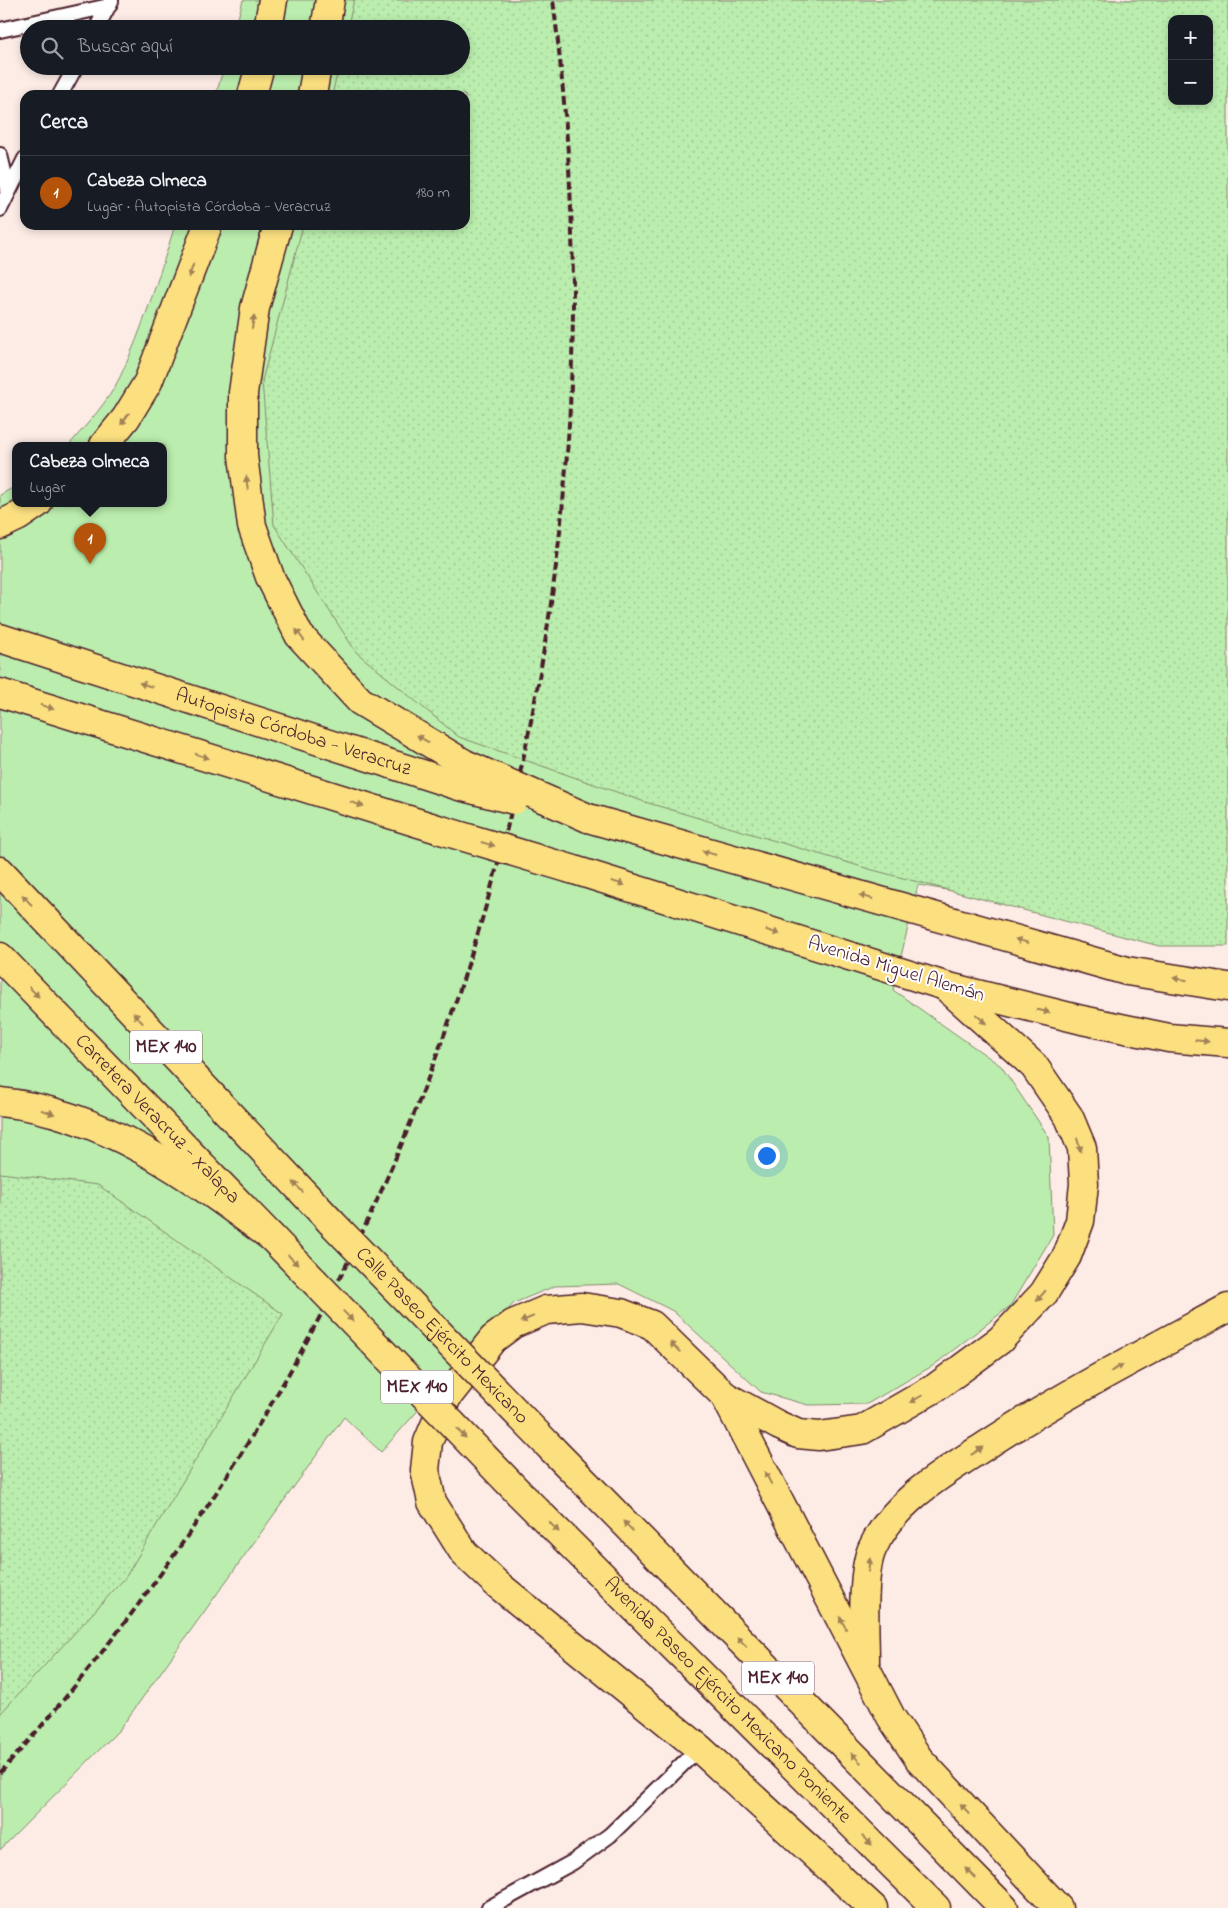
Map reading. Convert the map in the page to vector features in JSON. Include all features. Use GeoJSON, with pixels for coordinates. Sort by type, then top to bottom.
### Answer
{"type":"FeatureCollection","features":[{"type":"Feature","properties":{"kind":"main road"},"geometry":{"type":"LineString","coordinates":[[270,20],[273,0]]}},
{"type":"Feature","properties":{"kind":"main road"},"geometry":{"type":"LineString","coordinates":[[327,20],[330,0]]}},
{"type":"Feature","properties":{"kind":"main road"},"geometry":{"type":"LineString","coordinates":[[253,90],[258,75]]}},
{"type":"Feature","properties":{"kind":"main road"},"geometry":{"type":"LineString","coordinates":[[313,90],[315,75]]}},
{"type":"Feature","properties":{"kind":"main road"},"geometry":{"type":"LineString","coordinates":[[106,442],[126,418],[148,382],[206,230]]}},
{"type":"Feature","properties":{"kind":"main road"},"geometry":{"type":"LineString","coordinates":[[277,230],[255,308],[243,393],[243,456],[252,526],[270,577],[299,635],[360,701],[462,775]]}},
{"type":"Feature","properties":{"kind":"main road"},"geometry":{"type":"LineString","coordinates":[[0,525],[32,507]]}},
{"type":"Feature","properties":{"kind":"main road","name":"Autopista Córdoba - Veracruz"},"geometry":{"type":"LineString","coordinates":[[0,638],[462,775],[588,818],[1127,971],[1228,987]]}},
{"type":"Feature","properties":{"kind":"main road","name":"Avenida Miguel Alemán"},"geometry":{"type":"LineString","coordinates":[[0,693],[944,986],[1082,1020],[1169,1038],[1228,1043]]}},
{"type":"Feature","properties":{"kind":"main road","name":"Calle Paseo Ejército Mexicano"},"geometry":{"type":"LineString","coordinates":[[0,871],[331,1222],[1004,1908]]}},
{"type":"Feature","properties":{"kind":"main road","name":"Carretera Veracruz - Xalapa"},"geometry":{"type":"LineString","coordinates":[[0,957],[519,1493]]}},
{"type":"Feature","properties":{"kind":"main road"},"geometry":{"type":"LineString","coordinates":[[873,1908],[699,1748],[497,1584],[464,1553],[432,1502],[426,1470],[428,1442],[447,1397],[468,1368],[493,1339],[513,1324],[546,1310],[582,1307],[621,1313],[652,1325],[725,1396],[798,1434],[819,1436],[862,1430],[935,1388],[1000,1340],[1044,1294],[1067,1256],[1080,1221],[1084,1184],[1082,1148],[1069,1118],[1034,1066],[944,986]]}},
{"type":"Feature","properties":{"kind":"main road"},"geometry":{"type":"LineString","coordinates":[[0,1102],[24,1104],[84,1123],[130,1143],[191,1177],[270,1236]]}},
{"type":"Feature","properties":{"kind":"main road"},"geometry":{"type":"LineString","coordinates":[[866,1666],[865,1592],[871,1550],[887,1523],[908,1500],[947,1470],[1039,1410],[1228,1308]]}},
{"type":"Feature","properties":{"kind":"main road"},"geometry":{"type":"LineString","coordinates":[[725,1396],[891,1717],[919,1759],[1058,1908]]}},
{"type":"Feature","properties":{"kind":"main road","name":"Avenida Paseo Ejército Mexicano Poniente"},"geometry":{"type":"LineString","coordinates":[[519,1493],[936,1908]]}},
{"type":"Feature","properties":{"kind":"lane"},"geometry":{"type":"LineString","coordinates":[[101,20],[110,3]]}},
{"type":"Feature","properties":{"kind":"lane"},"geometry":{"type":"LineString","coordinates":[[41,20],[110,3]]}},
{"type":"Feature","properties":{"kind":"lane"},"geometry":{"type":"LineString","coordinates":[[0,30],[20,25]]}},
{"type":"Feature","properties":{"kind":"lane"},"geometry":{"type":"LineString","coordinates":[[63,90],[71,75]]}},
{"type":"Feature","properties":{"kind":"lane"},"geometry":{"type":"LineString","coordinates":[[0,155],[8,188]]}},
{"type":"Feature","properties":{"kind":"lane"},"geometry":{"type":"LineString","coordinates":[[0,209],[8,188],[20,167]]}},
{"type":"Feature","properties":{"kind":"lane"},"geometry":{"type":"LineString","coordinates":[[489,1908],[574,1862],[610,1835],[699,1748]]}},
{"type":"Feature","properties":{"kind":"green space"},"geometry":{"type":"Polygon","coordinates":[[[243,0],[1228,0],[1118,920],[918,885],[893,990],[1001,1066],[1049,1137],[1053,1235],[1010,1306],[934,1365],[867,1404],[808,1405],[761,1392],[673,1311],[619,1284],[555,1286],[514,1303],[381,1452],[344,1417],[120,1729],[0,1850],[0,495],[12,488],[12,507],[167,507],[167,442],[72,442],[103,404],[120,377],[157,283],[173,230],[470,230],[470,90],[217,90],[222,75],[470,75],[470,20],[237,20],[243,0]]]}},
{"type":"Feature","properties":{"kind":"green space"},"geometry":{"type":"Polygon","coordinates":[[[354,0],[1228,0],[1228,946],[1159,946],[869,869],[645,802],[459,737],[356,652],[274,525],[262,381],[302,230],[470,230],[470,90],[333,90],[337,75],[470,75],[470,20],[349,20],[354,0]]]}},
{"type":"Feature","properties":{"kind":"green space"},"geometry":{"type":"Polygon","coordinates":[[[0,1173],[98,1185],[283,1314],[125,1578],[0,1714],[0,1173]]]}},
{"type":"Feature","properties":{"kind":"railway"},"geometry":{"type":"LineString","coordinates":[[0,1773],[124,1624],[233,1467],[328,1301],[408,1129],[472,951],[521,767],[554,578],[571,385],[573,288],[570,192],[559,48],[553,0]]}},
{"type":"Feature","properties":{"kind":"place","name":"Cabeza Olmeca"},"geometry":{"type":"Point","coordinates":[90,564]}}]}
